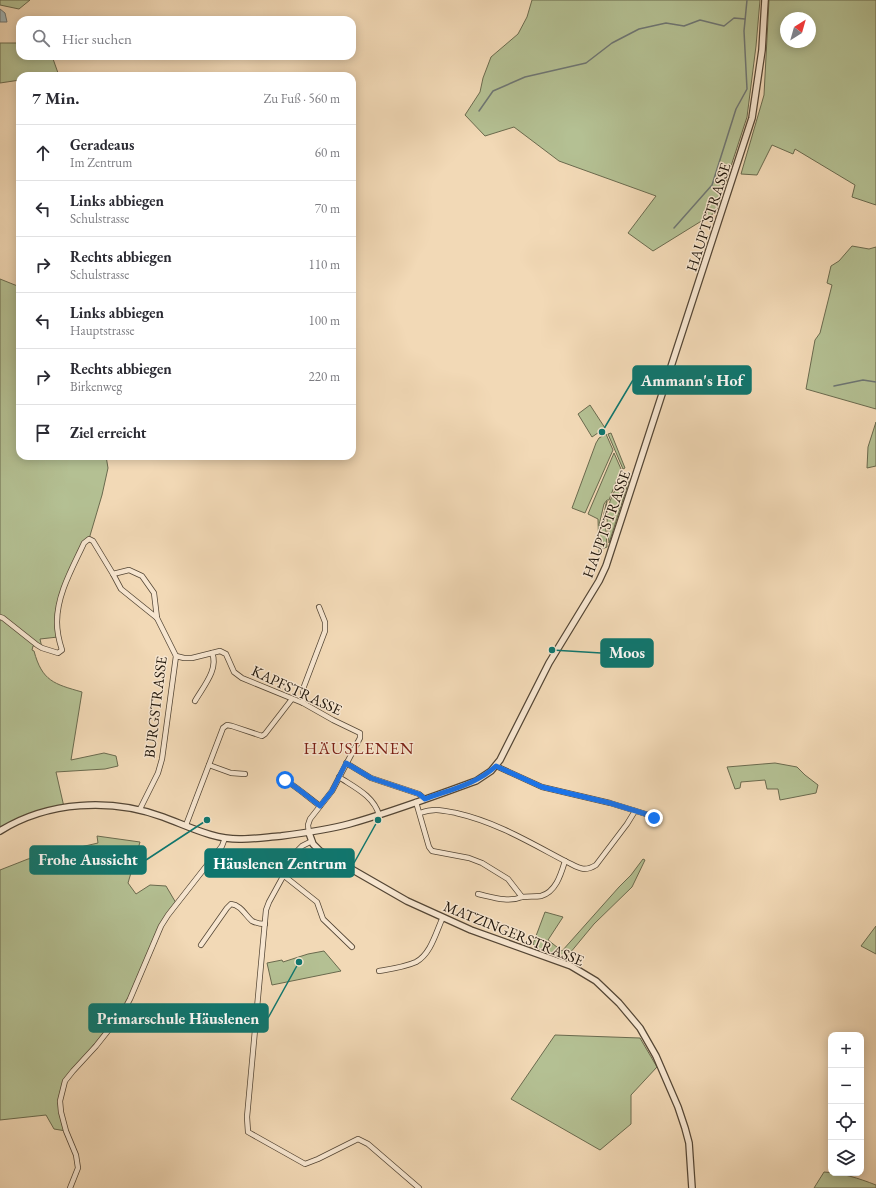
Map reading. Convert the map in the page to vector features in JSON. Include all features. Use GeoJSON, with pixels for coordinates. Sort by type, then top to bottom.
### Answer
{"type":"FeatureCollection","features":[{"type":"Feature","properties":{"kind":"street","name":"HAUPTSTRASSE"},"geometry":{"type":"LineString","coordinates":[[0,831],[25,819],[45,812],[64,807],[98,805],[140,809],[225,838],[246,839],[309,832],[337,827],[379,815],[476,781],[496,766],[507,748],[549,663],[605,570],[752,118],[762,50],[765,0]]}},
{"type":"Feature","properties":{"kind":"street","name":"BURGSTRASSE"},"geometry":{"type":"LineString","coordinates":[[0,617],[42,648],[58,653],[62,650],[58,637],[58,608],[64,587],[84,543],[89,539],[93,541],[113,574],[120,589],[157,618],[176,656],[162,759],[158,773],[140,809]]}},
{"type":"Feature","properties":{"kind":"street"},"geometry":{"type":"LineString","coordinates":[[113,574],[129,570],[142,576],[154,593],[157,618]]}},
{"type":"Feature","properties":{"kind":"street"},"geometry":{"type":"LineString","coordinates":[[303,703],[303,689],[326,631],[325,622],[319,607]]}},
{"type":"Feature","properties":{"kind":"street","name":"KAPFSTRASSE"},"geometry":{"type":"LineString","coordinates":[[212,653],[220,651],[226,654],[234,672],[242,678],[303,703],[360,733],[360,738],[346,763]]}},
{"type":"Feature","properties":{"kind":"street"},"geometry":{"type":"LineString","coordinates":[[176,656],[192,658],[212,653],[214,658],[212,670],[195,701]]}},
{"type":"Feature","properties":{"kind":"street"},"geometry":{"type":"LineString","coordinates":[[186,825],[222,730],[225,726],[232,726],[262,736],[292,699]]}},
{"type":"Feature","properties":{"kind":"street"},"geometry":{"type":"LineString","coordinates":[[309,832],[308,822],[329,796],[346,763],[371,778],[419,794],[425,799]]}},
{"type":"Feature","properties":{"kind":"street"},"geometry":{"type":"LineString","coordinates":[[209,765],[230,773],[245,774]]}},
{"type":"Feature","properties":{"kind":"street"},"geometry":{"type":"LineString","coordinates":[[496,766],[542,787],[610,803],[649,815],[654,818],[657,823]]}},
{"type":"Feature","properties":{"kind":"street"},"geometry":{"type":"LineString","coordinates":[[339,777],[369,798],[377,808],[379,815]]}},
{"type":"Feature","properties":{"kind":"street"},"geometry":{"type":"LineString","coordinates":[[285,780],[302,791],[304,795],[320,806]]}},
{"type":"Feature","properties":{"kind":"street"},"geometry":{"type":"LineString","coordinates":[[416,802],[429,847],[432,851],[469,858],[487,866],[508,879],[522,897]]}},
{"type":"Feature","properties":{"kind":"street"},"geometry":{"type":"LineString","coordinates":[[420,813],[430,810],[438,810],[471,816],[489,822],[505,828],[566,861],[588,870],[596,865],[635,811]]}},
{"type":"Feature","properties":{"kind":"street","name":"MATZINGERSTRASSE"},"geometry":{"type":"LineString","coordinates":[[309,832],[312,841],[320,851],[338,863],[407,901],[471,930],[570,966],[596,981],[620,1003],[640,1028],[656,1056],[678,1107],[689,1143],[692,1188]]}},
{"type":"Feature","properties":{"kind":"street"},"geometry":{"type":"LineString","coordinates":[[70,1188],[78,1168],[76,1155],[66,1131],[61,1112],[60,1102],[65,1081],[96,1046],[123,1012],[130,1000],[161,926],[176,903],[222,846],[225,838]]}},
{"type":"Feature","properties":{"kind":"street"},"geometry":{"type":"LineString","coordinates":[[312,841],[299,848],[269,902],[265,924],[247,1117],[248,1132],[305,1164],[358,1139],[368,1144],[419,1188]]}},
{"type":"Feature","properties":{"kind":"street"},"geometry":{"type":"LineString","coordinates":[[478,894],[508,900],[522,897],[541,896],[548,893],[555,886],[566,861]]}},
{"type":"Feature","properties":{"kind":"street"},"geometry":{"type":"LineString","coordinates":[[283,875],[317,902],[320,906],[321,916],[323,919],[352,947]]}},
{"type":"Feature","properties":{"kind":"street"},"geometry":{"type":"LineString","coordinates":[[201,945],[231,904],[240,907],[254,922],[265,924]]}},
{"type":"Feature","properties":{"kind":"street"},"geometry":{"type":"LineString","coordinates":[[379,971],[415,963],[422,958],[430,947],[443,917]]}},
{"type":"Feature","properties":{"kind":"green space"},"geometry":{"type":"Polygon","coordinates":[[[0,0],[30,0],[19,9],[0,5],[0,0]]]}},
{"type":"Feature","properties":{"kind":"green space"},"geometry":{"type":"Polygon","coordinates":[[[532,0],[760,0],[747,117],[716,212],[653,251],[628,233],[656,196],[559,161],[514,127],[485,136],[465,115],[480,92],[483,78],[491,57],[518,34],[527,17],[532,0]]]}},
{"type":"Feature","properties":{"kind":"green space"},"geometry":{"type":"Polygon","coordinates":[[[769,0],[876,0],[876,205],[852,197],[855,185],[795,149],[793,154],[772,145],[757,175],[741,174],[764,95],[769,0]]]}},
{"type":"Feature","properties":{"kind":"green space"},"geometry":{"type":"Polygon","coordinates":[[[0,43],[16,43],[16,60],[53,60],[58,72],[16,72],[16,81],[0,83],[0,43]]]}},
{"type":"Feature","properties":{"kind":"green space"},"geometry":{"type":"Polygon","coordinates":[[[852,246],[869,249],[876,247],[876,409],[806,389],[815,340],[820,333],[832,285],[827,283],[831,266],[839,261],[852,246]]]}},
{"type":"Feature","properties":{"kind":"green space"},"geometry":{"type":"Polygon","coordinates":[[[0,279],[16,285],[16,460],[107,460],[108,468],[102,495],[89,539],[84,543],[65,587],[58,608],[58,637],[40,639],[42,648],[37,645],[33,646],[32,650],[34,651],[41,669],[50,680],[82,692],[71,760],[104,753],[116,756],[118,766],[105,769],[56,772],[64,807],[45,812],[0,831],[0,279]]]}},
{"type":"Feature","properties":{"kind":"green space"},"geometry":{"type":"Polygon","coordinates":[[[590,405],[605,428],[592,437],[578,414],[590,405]]]}},
{"type":"Feature","properties":{"kind":"green space"},"geometry":{"type":"Polygon","coordinates":[[[876,422],[876,466],[867,468],[868,447],[876,422]]]}},
{"type":"Feature","properties":{"kind":"green space"},"geometry":{"type":"Polygon","coordinates":[[[611,433],[625,468],[623,469],[608,434],[611,433]]]}},
{"type":"Feature","properties":{"kind":"green space"},"geometry":{"type":"Polygon","coordinates":[[[606,434],[613,450],[585,513],[572,508],[596,443],[599,438],[606,434]]]}},
{"type":"Feature","properties":{"kind":"green space"},"geometry":{"type":"Polygon","coordinates":[[[614,453],[621,469],[609,500],[607,500],[604,504],[599,525],[601,527],[607,501],[605,516],[607,547],[602,549],[601,554],[599,554],[598,519],[588,514],[614,453]]]}},
{"type":"Feature","properties":{"kind":"green space"},"geometry":{"type":"Polygon","coordinates":[[[623,472],[626,473],[629,481],[609,543],[607,518],[610,501],[623,472]]]}},
{"type":"Feature","properties":{"kind":"green space"},"geometry":{"type":"Polygon","coordinates":[[[775,763],[797,767],[818,785],[816,793],[780,800],[778,789],[767,789],[765,780],[741,782],[740,788],[735,789],[727,767],[775,763]]]}},
{"type":"Feature","properties":{"kind":"green space"},"geometry":{"type":"Polygon","coordinates":[[[97,836],[140,842],[128,883],[136,894],[150,885],[166,886],[176,903],[168,915],[130,999],[65,1081],[60,1101],[66,1131],[54,1129],[46,1115],[0,1120],[0,870],[28,859],[98,843],[97,836]]]}},
{"type":"Feature","properties":{"kind":"green space"},"geometry":{"type":"Polygon","coordinates":[[[643,859],[645,860],[632,887],[594,924],[565,959],[536,948],[533,944],[545,912],[563,917],[548,940],[562,951],[631,875],[643,859]]]}},
{"type":"Feature","properties":{"kind":"green space"},"geometry":{"type":"Polygon","coordinates":[[[876,926],[876,954],[861,946],[876,926]]]}},
{"type":"Feature","properties":{"kind":"green space"},"geometry":{"type":"Polygon","coordinates":[[[324,951],[341,971],[272,985],[267,963],[282,960],[283,962],[308,954],[324,951]]]}},
{"type":"Feature","properties":{"kind":"green space"},"geometry":{"type":"Polygon","coordinates":[[[555,1035],[640,1038],[657,1067],[631,1095],[631,1124],[600,1150],[511,1099],[555,1035]]]}},
{"type":"Feature","properties":{"kind":"green space"},"geometry":{"type":"Polygon","coordinates":[[[824,1172],[828,1172],[828,1176],[848,1176],[876,1185],[876,1188],[814,1188],[824,1172]]]}},
{"type":"Feature","properties":{"kind":"shaded area"},"geometry":{"type":"Polygon","coordinates":[[[0,9],[5,13],[7,22],[0,22],[0,9]]]}},
{"type":"Feature","properties":{"kind":"waterway"},"geometry":{"type":"LineString","coordinates":[[674,228],[712,185],[736,109],[747,89],[744,31],[747,0]]}},
{"type":"Feature","properties":{"kind":"waterway"},"geometry":{"type":"LineString","coordinates":[[479,111],[493,91],[525,77],[586,63],[612,43],[639,29],[666,23],[684,26],[700,20],[724,26],[734,18],[745,19]]}},
{"type":"Feature","properties":{"kind":"waterway"},"geometry":{"type":"LineString","coordinates":[[834,386],[863,380],[876,382]]}},
{"type":"Feature","properties":{"kind":"place","name":"Ammann's Hof"},"geometry":{"type":"Point","coordinates":[602,432]}},
{"type":"Feature","properties":{"kind":"place","name":"Moos"},"geometry":{"type":"Point","coordinates":[552,650]}},
{"type":"Feature","properties":{"kind":"place","name":"Frohe Aussicht"},"geometry":{"type":"Point","coordinates":[207,820]}},
{"type":"Feature","properties":{"kind":"place","name":"Häuslenen Zentrum"},"geometry":{"type":"Point","coordinates":[378,820]}},
{"type":"Feature","properties":{"kind":"place","name":"Primarschule Häuslenen"},"geometry":{"type":"Point","coordinates":[299,962]}},
{"type":"Feature","properties":{"kind":"district","name":"HÄUSLENEN"},"geometry":{"type":"Point","coordinates":[359,748]}},
{"type":"Feature","properties":{"kind":"route"},"geometry":{"type":"LineString","coordinates":[[285,780],[302,791],[304,795],[320,806],[332,791],[346,763],[371,778],[419,794],[425,799],[476,781],[496,766],[542,787],[610,803],[649,815],[654,818]]}}]}
